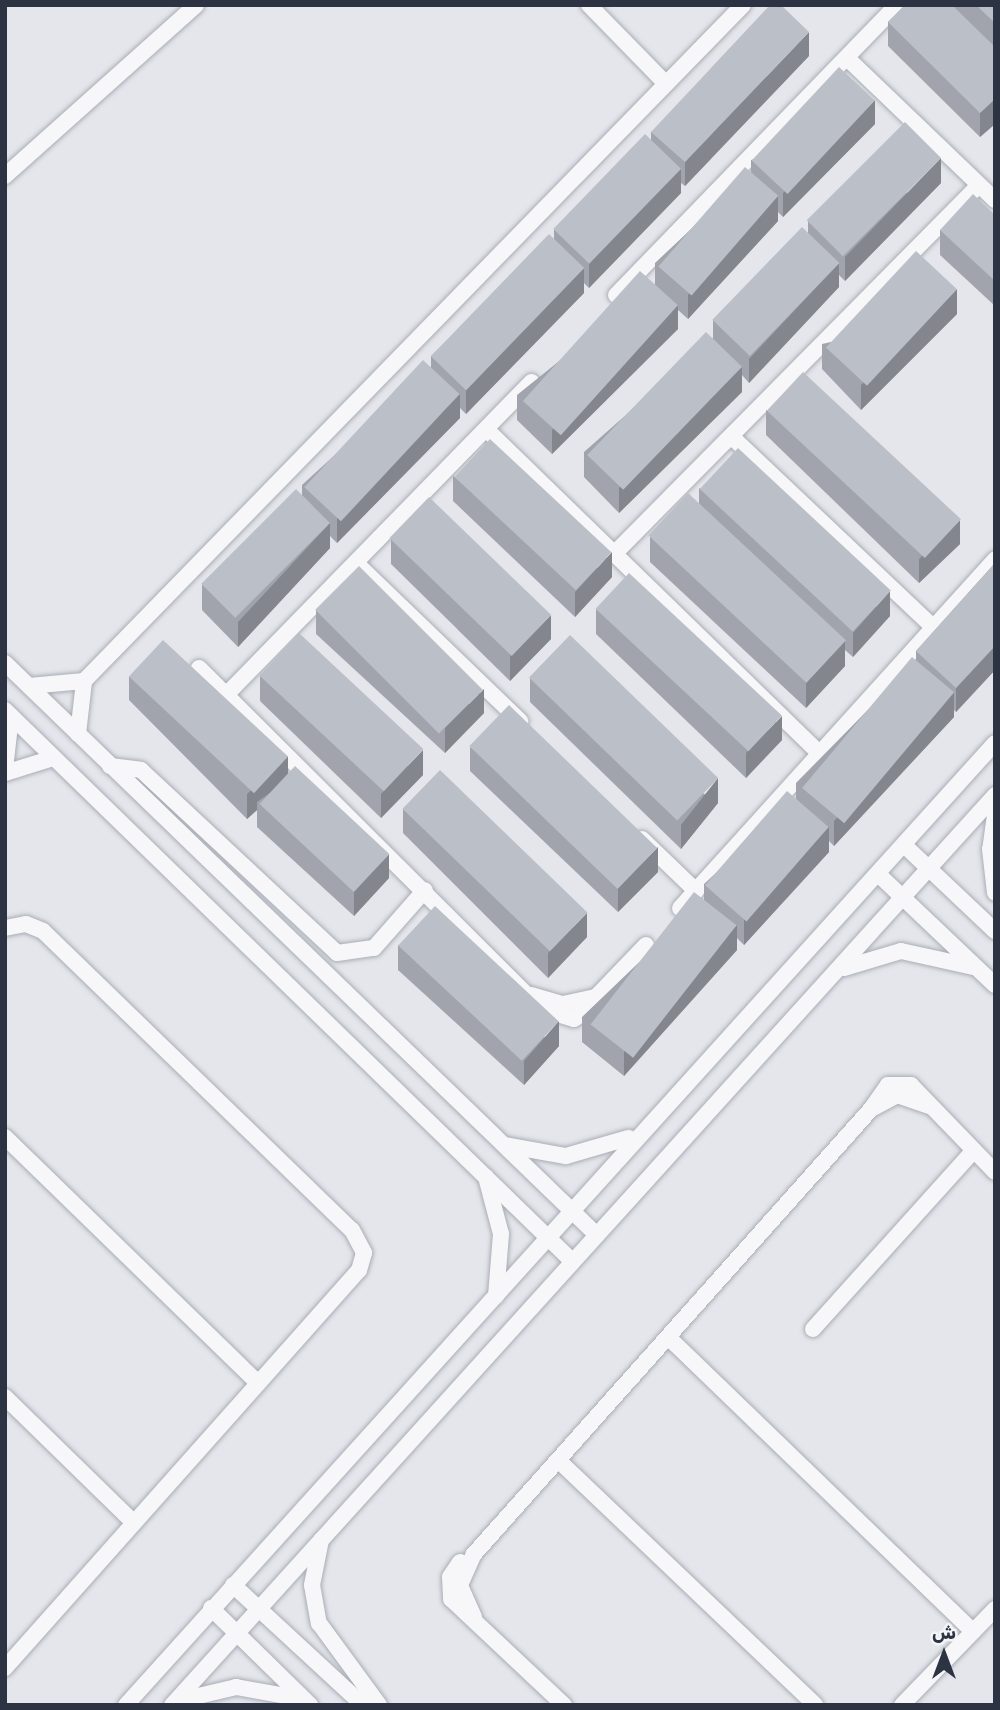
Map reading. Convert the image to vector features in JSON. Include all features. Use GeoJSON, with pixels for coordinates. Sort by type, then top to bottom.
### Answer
{"type":"FeatureCollection","features":[{"type":"Feature","properties":{"kind":"street"},"geometry":{"type":"LineString","coordinates":[[5,176],[196,5]]}},
{"type":"Feature","properties":{"kind":"street"},"geometry":{"type":"LineString","coordinates":[[589,5],[666,84]]}},
{"type":"Feature","properties":{"kind":"street"},"geometry":{"type":"LineString","coordinates":[[78,734],[84,681],[743,5]]}},
{"type":"Feature","properties":{"kind":"street"},"geometry":{"type":"LineString","coordinates":[[603,309],[897,5]]}},
{"type":"Feature","properties":{"kind":"street"},"geometry":{"type":"LineString","coordinates":[[847,58],[995,200]]}},
{"type":"Feature","properties":{"kind":"street"},"geometry":{"type":"LineString","coordinates":[[614,554],[979,186]]}},
{"type":"Feature","properties":{"kind":"street"},"geometry":{"type":"LineString","coordinates":[[227,694],[544,369]]}},
{"type":"Feature","properties":{"kind":"street"},"geometry":{"type":"LineString","coordinates":[[486,429],[819,753]]}},
{"type":"Feature","properties":{"kind":"street"},"geometry":{"type":"LineString","coordinates":[[731,436],[933,627]]}},
{"type":"Feature","properties":{"kind":"street"},"geometry":{"type":"LineString","coordinates":[[199,668],[531,995],[563,1004],[605,991],[995,559]]}},
{"type":"Feature","properties":{"kind":"street"},"geometry":{"type":"LineString","coordinates":[[356,563],[538,738]]}},
{"type":"Feature","properties":{"kind":"street"},"geometry":{"type":"LineString","coordinates":[[5,663],[498,1143],[597,1235]]}},
{"type":"Feature","properties":{"kind":"street"},"geometry":{"type":"LineString","coordinates":[[29,686],[84,681]]}},
{"type":"Feature","properties":{"kind":"street"},"geometry":{"type":"LineString","coordinates":[[8,713],[484,1171],[572,1261]]}},
{"type":"Feature","properties":{"kind":"street"},"geometry":{"type":"LineString","coordinates":[[8,713],[5,771],[53,758]]}},
{"type":"Feature","properties":{"kind":"street"},"geometry":{"type":"LineString","coordinates":[[126,1705],[211,1608],[496,1298],[637,1133],[878,874],[995,743]]}},
{"type":"Feature","properties":{"kind":"street"},"geometry":{"type":"LineString","coordinates":[[110,766],[141,770],[337,953],[374,948],[425,890]]}},
{"type":"Feature","properties":{"kind":"street"},"geometry":{"type":"LineString","coordinates":[[174,1703],[995,795]]}},
{"type":"Feature","properties":{"kind":"street"},"geometry":{"type":"LineString","coordinates":[[995,815],[990,863],[995,893]]}},
{"type":"Feature","properties":{"kind":"street"},"geometry":{"type":"LineString","coordinates":[[627,824],[696,891]]}},
{"type":"Feature","properties":{"kind":"street"},"geometry":{"type":"LineString","coordinates":[[904,845],[995,931]]}},
{"type":"Feature","properties":{"kind":"street"},"geometry":{"type":"LineString","coordinates":[[878,874],[995,985]]}},
{"type":"Feature","properties":{"kind":"street"},"geometry":{"type":"LineString","coordinates":[[5,928],[26,924],[43,930],[359,1237],[364,1253],[359,1270],[5,1668]]}},
{"type":"Feature","properties":{"kind":"street"},"geometry":{"type":"LineString","coordinates":[[833,975],[858,961],[901,951],[979,969]]}},
{"type":"Feature","properties":{"kind":"street"},"geometry":{"type":"LineString","coordinates":[[564,1705],[474,1617],[460,1585],[474,1554],[871,1110],[897,1095],[931,1107],[995,1172]]}},
{"type":"Feature","properties":{"kind":"street"},"geometry":{"type":"LineString","coordinates":[[498,1143],[566,1156],[637,1133]]}},
{"type":"Feature","properties":{"kind":"street"},"geometry":{"type":"LineString","coordinates":[[5,1137],[258,1383]]}},
{"type":"Feature","properties":{"kind":"street"},"geometry":{"type":"LineString","coordinates":[[813,1329],[973,1151]]}},
{"type":"Feature","properties":{"kind":"street"},"geometry":{"type":"LineString","coordinates":[[484,1171],[501,1234],[496,1298]]}},
{"type":"Feature","properties":{"kind":"street"},"geometry":{"type":"LineString","coordinates":[[668,1337],[973,1632]]}},
{"type":"Feature","properties":{"kind":"street"},"geometry":{"type":"LineString","coordinates":[[7,1403],[134,1523]]}},
{"type":"Feature","properties":{"kind":"street"},"geometry":{"type":"LineString","coordinates":[[558,1460],[816,1705]]}},
{"type":"Feature","properties":{"kind":"street"},"geometry":{"type":"LineString","coordinates":[[321,1538],[312,1585],[319,1623],[379,1705]]}},
{"type":"Feature","properties":{"kind":"street"},"geometry":{"type":"LineString","coordinates":[[233,1585],[363,1705]]}},
{"type":"Feature","properties":{"kind":"street"},"geometry":{"type":"LineString","coordinates":[[211,1608],[307,1702]]}},
{"type":"Feature","properties":{"kind":"street"},"geometry":{"type":"LineString","coordinates":[[902,1705],[995,1609]]}},
{"type":"Feature","properties":{"kind":"street"},"geometry":{"type":"LineString","coordinates":[[174,1703],[236,1688],[307,1702]]}},
{"type":"Feature","properties":{"kind":"building"},"geometry":{"type":"Polygon","coordinates":[[[770,5],[781,5],[809,32],[685,162],[651,132],[770,5]]]}},
{"type":"Feature","properties":{"kind":"building"},"geometry":{"type":"Polygon","coordinates":[[[905,5],[952,5],[995,47],[995,99],[980,113],[888,22],[905,5]]]}},
{"type":"Feature","properties":{"kind":"building"},"geometry":{"type":"Polygon","coordinates":[[[976,5],[995,5],[995,23],[976,5]]]}},
{"type":"Feature","properties":{"kind":"building"},"geometry":{"type":"Polygon","coordinates":[[[839,67],[875,100],[788,194],[752,161],[839,67]]]}},
{"type":"Feature","properties":{"kind":"building"},"geometry":{"type":"Polygon","coordinates":[[[905,122],[941,158],[843,256],[807,220],[905,122]]]}},
{"type":"Feature","properties":{"kind":"building"},"geometry":{"type":"Polygon","coordinates":[[[645,134],[681,169],[589,264],[553,229],[645,134]]]}},
{"type":"Feature","properties":{"kind":"building"},"geometry":{"type":"Polygon","coordinates":[[[745,167],[778,196],[692,295],[658,267],[745,167]]]}},
{"type":"Feature","properties":{"kind":"building"},"geometry":{"type":"Polygon","coordinates":[[[973,194],[995,215],[995,281],[940,230],[973,194]]]}},
{"type":"Feature","properties":{"kind":"building"},"geometry":{"type":"Polygon","coordinates":[[[802,227],[839,263],[750,356],[712,320],[802,227]]]}},
{"type":"Feature","properties":{"kind":"building"},"geometry":{"type":"Polygon","coordinates":[[[549,234],[584,268],[466,390],[431,356],[549,234]]]}},
{"type":"Feature","properties":{"kind":"building"},"geometry":{"type":"Polygon","coordinates":[[[916,251],[957,289],[867,386],[826,348],[916,251]]]}},
{"type":"Feature","properties":{"kind":"building"},"geometry":{"type":"Polygon","coordinates":[[[640,271],[678,305],[561,435],[523,401],[640,271]]]}},
{"type":"Feature","properties":{"kind":"building"},"geometry":{"type":"Polygon","coordinates":[[[706,332],[742,367],[623,490],[587,455],[706,332]]]}},
{"type":"Feature","properties":{"kind":"building"},"geometry":{"type":"Polygon","coordinates":[[[423,360],[460,394],[341,521],[304,487],[423,360]]]}},
{"type":"Feature","properties":{"kind":"building"},"geometry":{"type":"Polygon","coordinates":[[[803,372],[961,519],[925,558],[767,411],[803,372]]]}},
{"type":"Feature","properties":{"kind":"building"},"geometry":{"type":"Polygon","coordinates":[[[490,439],[611,552],[576,590],[455,477],[490,439]]]}},
{"type":"Feature","properties":{"kind":"building"},"geometry":{"type":"Polygon","coordinates":[[[738,448],[891,591],[853,631],[700,489],[738,448]]]}},
{"type":"Feature","properties":{"kind":"building"},"geometry":{"type":"Polygon","coordinates":[[[296,489],[330,523],[235,618],[201,584],[296,489]]]}},
{"type":"Feature","properties":{"kind":"building"},"geometry":{"type":"Polygon","coordinates":[[[688,493],[846,640],[806,683],[648,535],[688,493]]]}},
{"type":"Feature","properties":{"kind":"building"},"geometry":{"type":"Polygon","coordinates":[[[429,497],[551,615],[512,656],[389,538],[429,497]]]}},
{"type":"Feature","properties":{"kind":"building"},"geometry":{"type":"Polygon","coordinates":[[[995,563],[995,646],[956,688],[916,651],[995,563]]]}},
{"type":"Feature","properties":{"kind":"building"},"geometry":{"type":"Polygon","coordinates":[[[359,566],[483,690],[439,734],[315,610],[359,566]]]}},
{"type":"Feature","properties":{"kind":"building"},"geometry":{"type":"Polygon","coordinates":[[[629,573],[782,716],[748,751],[596,609],[629,573]]]}},
{"type":"Feature","properties":{"kind":"building"},"geometry":{"type":"Polygon","coordinates":[[[299,633],[423,749],[384,791],[259,675],[299,633]]]}},
{"type":"Feature","properties":{"kind":"building"},"geometry":{"type":"Polygon","coordinates":[[[570,635],[718,778],[677,821],[529,677],[570,635]]]}},
{"type":"Feature","properties":{"kind":"building"},"geometry":{"type":"Polygon","coordinates":[[[163,640],[288,757],[254,793],[129,677],[163,640]]]}},
{"type":"Feature","properties":{"kind":"building"},"geometry":{"type":"Polygon","coordinates":[[[912,657],[954,692],[844,823],[802,788],[912,657]]]}},
{"type":"Feature","properties":{"kind":"building"},"geometry":{"type":"Polygon","coordinates":[[[509,705],[657,848],[618,889],[469,746],[509,705]]]}},
{"type":"Feature","properties":{"kind":"building"},"geometry":{"type":"Polygon","coordinates":[[[295,766],[389,854],[354,892],[260,804],[295,766]]]}},
{"type":"Feature","properties":{"kind":"building"},"geometry":{"type":"Polygon","coordinates":[[[440,770],[587,912],[550,951],[402,809],[440,770]]]}},
{"type":"Feature","properties":{"kind":"building"},"geometry":{"type":"Polygon","coordinates":[[[787,791],[829,827],[747,921],[705,885],[787,791]]]}},
{"type":"Feature","properties":{"kind":"building"},"geometry":{"type":"Polygon","coordinates":[[[694,892],[737,925],[633,1058],[591,1024],[694,892]]]}},
{"type":"Feature","properties":{"kind":"building"},"geometry":{"type":"Polygon","coordinates":[[[435,906],[559,1021],[522,1061],[398,945],[435,906]]]}}]}
